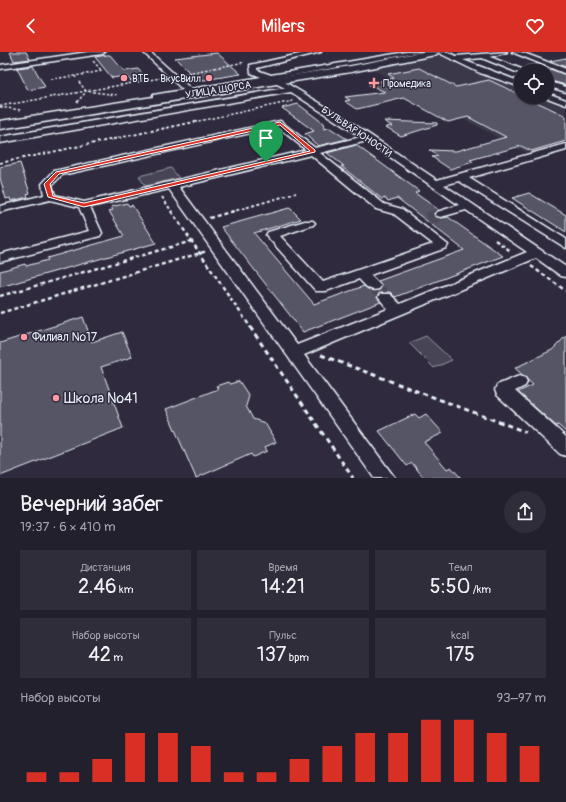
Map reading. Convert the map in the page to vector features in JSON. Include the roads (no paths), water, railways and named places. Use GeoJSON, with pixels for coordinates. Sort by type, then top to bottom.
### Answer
{"type":"FeatureCollection","features":[{"type":"Feature","properties":{"kind":"main road","name":"УЛИЦА ЩОРСА"},"geometry":{"type":"LineString","coordinates":[[0,117],[185,92],[207,91],[403,52]]}},
{"type":"Feature","properties":{"kind":"main road","name":"УЛИЦА ЩОРСА"},"geometry":{"type":"LineString","coordinates":[[0,125],[276,77],[351,69],[441,53]]}},
{"type":"Feature","properties":{"kind":"street"},"geometry":{"type":"LineString","coordinates":[[0,67],[102,52]]}},
{"type":"Feature","properties":{"kind":"street"},"geometry":{"type":"LineString","coordinates":[[146,52],[172,75],[185,92]]}},
{"type":"Feature","properties":{"kind":"street"},"geometry":{"type":"LineString","coordinates":[[308,53],[318,52]]}},
{"type":"Feature","properties":{"kind":"street","name":"УЛИЦА ЩОРСА"},"geometry":{"type":"LineString","coordinates":[[276,77],[418,52]]}},
{"type":"Feature","properties":{"kind":"street"},"geometry":{"type":"LineString","coordinates":[[458,58],[483,56],[504,52]]}},
{"type":"Feature","properties":{"kind":"street"},"geometry":{"type":"LineString","coordinates":[[515,52],[566,72]]}},
{"type":"Feature","properties":{"kind":"street","name":"БУЛЬВАР ЮНОСТИ"},"geometry":{"type":"LineString","coordinates":[[308,53],[251,64],[254,71],[276,77],[292,89],[369,138],[566,273]]}},
{"type":"Feature","properties":{"kind":"street"},"geometry":{"type":"LineString","coordinates":[[441,53],[458,58],[491,73]]}},
{"type":"Feature","properties":{"kind":"street"},"geometry":{"type":"LineString","coordinates":[[441,53],[514,82]]}},
{"type":"Feature","properties":{"kind":"street"},"geometry":{"type":"LineString","coordinates":[[483,56],[514,69]]}},
{"type":"Feature","properties":{"kind":"street"},"geometry":{"type":"LineString","coordinates":[[554,86],[566,90]]}},
{"type":"Feature","properties":{"kind":"street"},"geometry":{"type":"LineString","coordinates":[[0,140],[292,89]]}},
{"type":"Feature","properties":{"kind":"street","name":"УЛИЦА ЩОРСА"},"geometry":{"type":"LineString","coordinates":[[0,121],[185,92]]}},
{"type":"Feature","properties":{"kind":"street"},"geometry":{"type":"LineString","coordinates":[[554,96],[566,94]]}},
{"type":"Feature","properties":{"kind":"street"},"geometry":{"type":"LineString","coordinates":[[554,98],[566,103]]}},
{"type":"Feature","properties":{"kind":"street"},"geometry":{"type":"LineString","coordinates":[[50,197],[47,184],[58,173],[280,124],[380,208],[398,211],[442,246],[321,288],[272,235],[309,223]]}},
{"type":"Feature","properties":{"kind":"street"},"geometry":{"type":"LineString","coordinates":[[0,209],[50,197],[84,205],[369,138]]}},
{"type":"Feature","properties":{"kind":"street"},"geometry":{"type":"LineString","coordinates":[[435,184],[566,147]]}},
{"type":"Feature","properties":{"kind":"street"},"geometry":{"type":"LineString","coordinates":[[460,177],[566,244]]}},
{"type":"Feature","properties":{"kind":"street"},"geometry":{"type":"LineString","coordinates":[[172,185],[204,222],[299,351],[385,478]]}},
{"type":"Feature","properties":{"kind":"street"},"geometry":{"type":"LineString","coordinates":[[0,258],[96,233],[84,205]]}},
{"type":"Feature","properties":{"kind":"street"},"geometry":{"type":"LineString","coordinates":[[441,214],[467,206]]}},
{"type":"Feature","properties":{"kind":"street"},"geometry":{"type":"LineString","coordinates":[[414,224],[428,219]]}},
{"type":"Feature","properties":{"kind":"street"},"geometry":{"type":"LineString","coordinates":[[299,351],[537,253]]}},
{"type":"Feature","properties":{"kind":"street"},"geometry":{"type":"LineString","coordinates":[[361,274],[374,286]]}},
{"type":"Feature","properties":{"kind":"street"},"geometry":{"type":"LineString","coordinates":[[386,297],[398,310]]}},
{"type":"Feature","properties":{"kind":"street"},"geometry":{"type":"LineString","coordinates":[[519,382],[503,390],[566,448]]}},
{"type":"Feature","properties":{"kind":"tunnel"},"geometry":{"type":"LineString","coordinates":[[428,219],[441,214]]}},
{"type":"Feature","properties":{"kind":"tunnel"},"geometry":{"type":"LineString","coordinates":[[374,286],[385,297]]}},
{"type":"Feature","properties":{"kind":"place","name":"ВТБ"},"geometry":{"type":"Point","coordinates":[124,78]}},
{"type":"Feature","properties":{"kind":"place","name":"ВкусВилл"},"geometry":{"type":"Point","coordinates":[209,78]}},
{"type":"Feature","properties":{"kind":"place","name":"Промедика"},"geometry":{"type":"Point","coordinates":[374,83]}},
{"type":"Feature","properties":{"kind":"place","name":"Филиал №17"},"geometry":{"type":"Point","coordinates":[24,337]}},
{"type":"Feature","properties":{"kind":"place","name":"Школа №41"},"geometry":{"type":"Point","coordinates":[56,398]}}]}
